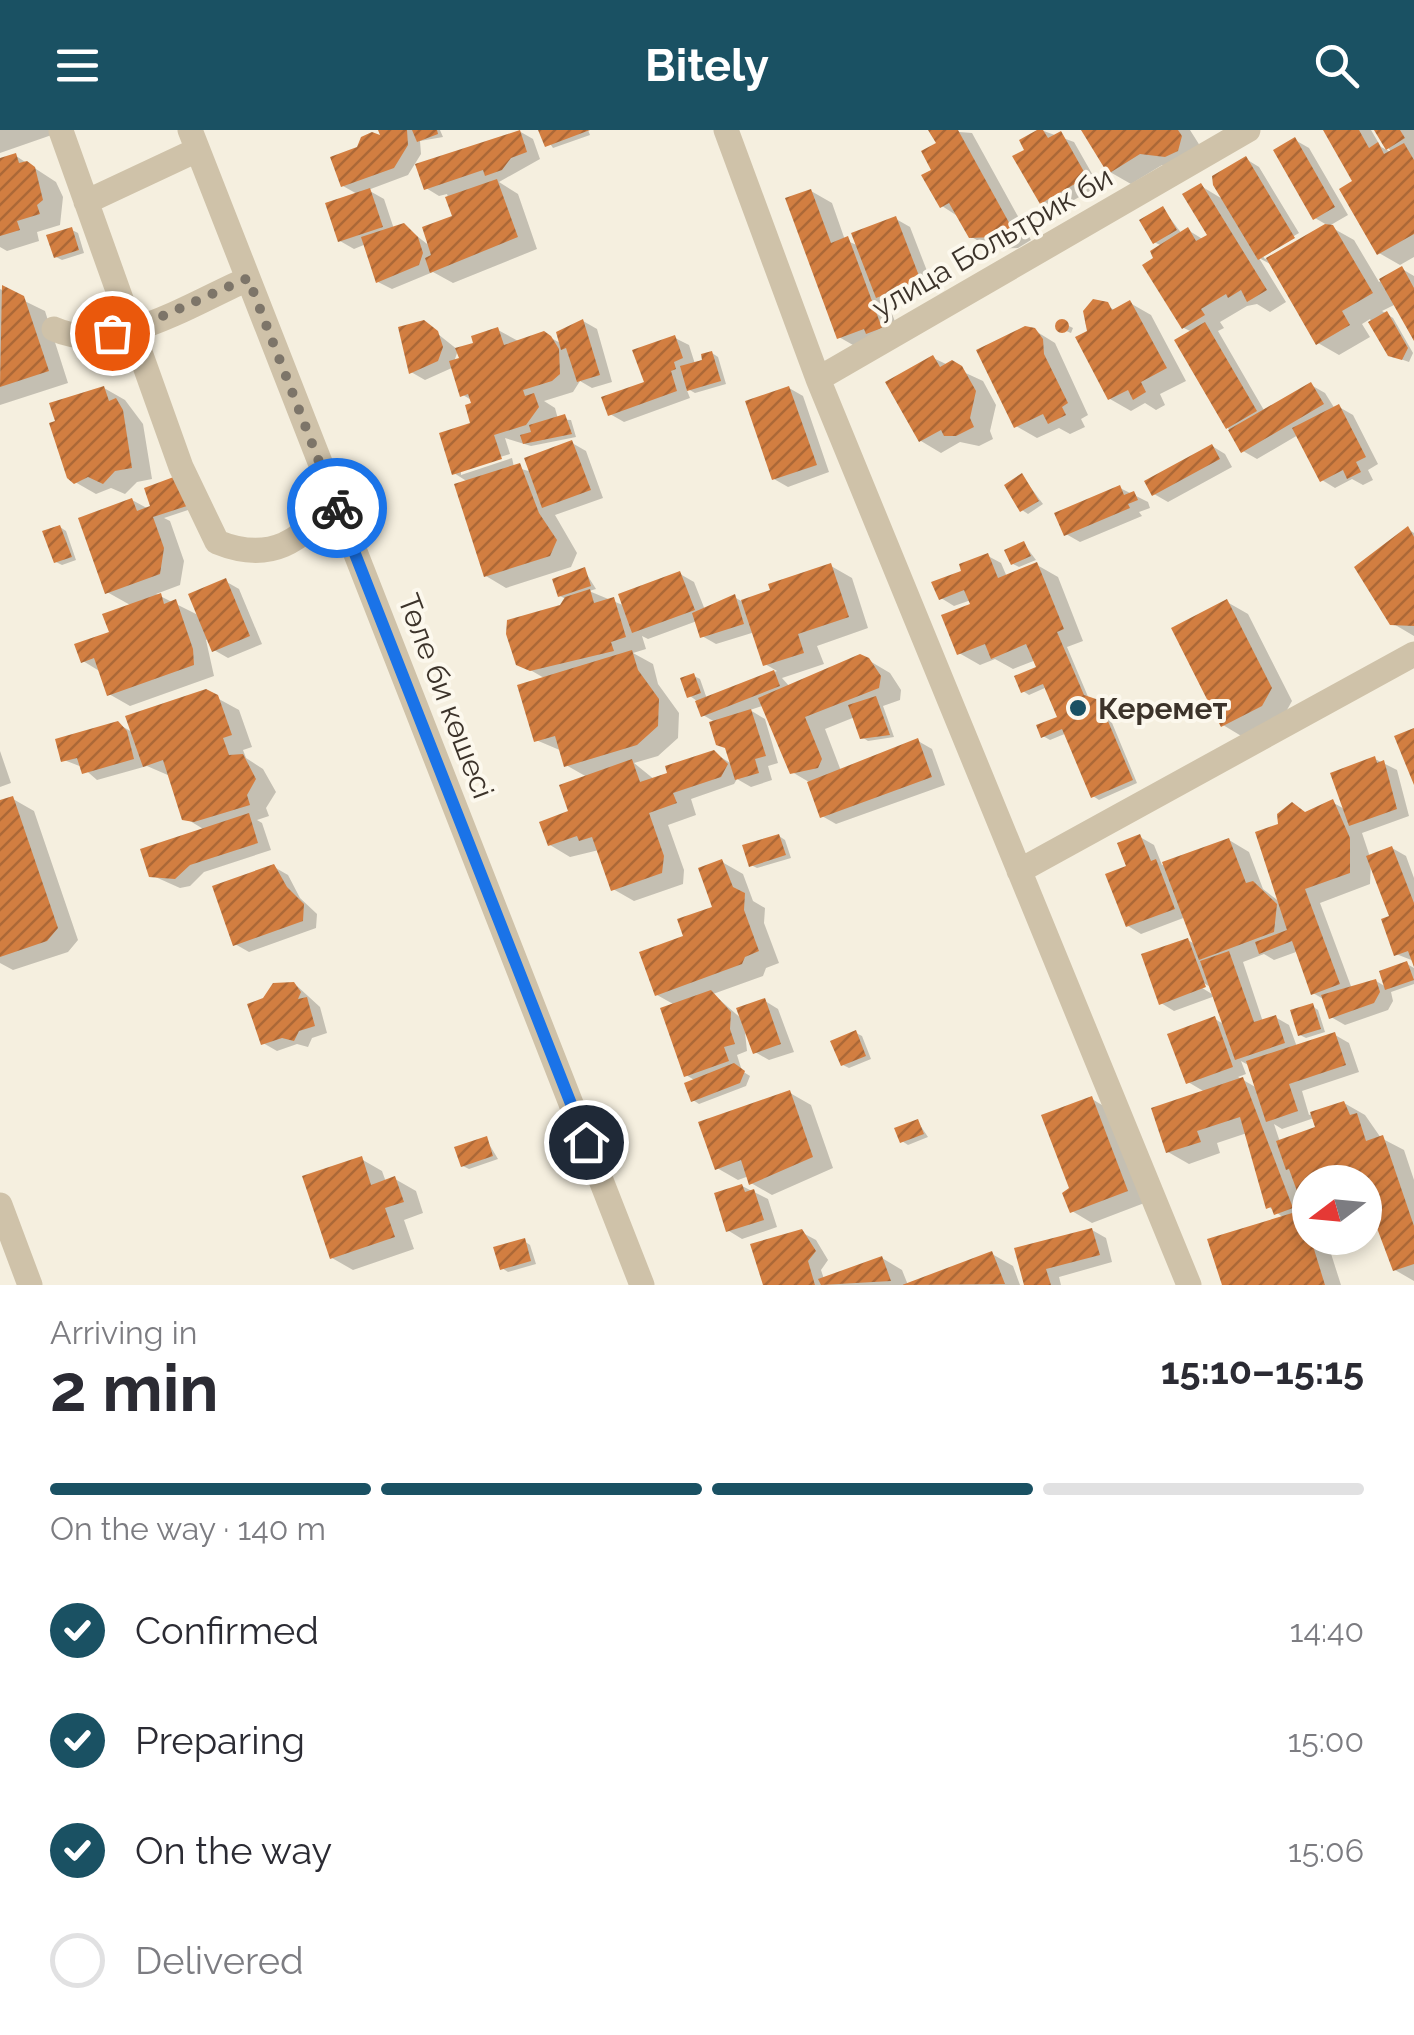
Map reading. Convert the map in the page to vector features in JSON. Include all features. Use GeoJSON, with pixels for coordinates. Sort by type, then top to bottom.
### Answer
{"type":"FeatureCollection","features":[{"type":"Feature","properties":{"kind":"street"},"geometry":{"type":"LineString","coordinates":[[60,130],[181,467],[218,542],[241,552],[295,542],[335,501]]}},
{"type":"Feature","properties":{"kind":"street"},"geometry":{"type":"LineString","coordinates":[[726,130],[818,379],[1189,1285]]}},
{"type":"Feature","properties":{"kind":"street","name":"улица Больтрик би"},"geometry":{"type":"LineString","coordinates":[[818,379],[1248,130]]}},
{"type":"Feature","properties":{"kind":"street"},"geometry":{"type":"LineString","coordinates":[[86,202],[194,140]]}},
{"type":"Feature","properties":{"kind":"street","name":"Төле би көшесі"},"geometry":{"type":"LineString","coordinates":[[194,140],[642,1285]]}},
{"type":"Feature","properties":{"kind":"street"},"geometry":{"type":"LineString","coordinates":[[54,329],[92,338],[132,328],[248,278]]}},
{"type":"Feature","properties":{"kind":"street"},"geometry":{"type":"LineString","coordinates":[[1019,871],[1414,654]]}},
{"type":"Feature","properties":{"kind":"street"},"geometry":{"type":"LineString","coordinates":[[0,1205],[30,1285]]}},
{"type":"Feature","properties":{"kind":"building"},"geometry":{"type":"Polygon","coordinates":[[[378,130],[407,130],[408,145],[394,168],[341,187],[330,157],[357,147],[361,137],[372,132],[380,135],[378,130]]]}},
{"type":"Feature","properties":{"kind":"building"},"geometry":{"type":"Polygon","coordinates":[[[412,130],[437,130],[438,134],[417,142],[412,130]]]}},
{"type":"Feature","properties":{"kind":"building"},"geometry":{"type":"Polygon","coordinates":[[[520,130],[527,152],[511,158],[502,170],[485,176],[483,170],[424,190],[415,164],[520,130]]]}},
{"type":"Feature","properties":{"kind":"building"},"geometry":{"type":"Polygon","coordinates":[[[538,130],[590,130],[545,147],[538,130]]]}},
{"type":"Feature","properties":{"kind":"building"},"geometry":{"type":"Polygon","coordinates":[[[928,130],[958,130],[1012,228],[996,237],[969,238],[949,203],[940,208],[921,175],[931,170],[921,151],[936,143],[928,130]]]}},
{"type":"Feature","properties":{"kind":"building"},"geometry":{"type":"Polygon","coordinates":[[[1043,130],[1048,138],[1061,131],[1087,177],[1040,204],[1012,156],[1024,150],[1019,140],[1043,130]]]}},
{"type":"Feature","properties":{"kind":"building"},"geometry":{"type":"Polygon","coordinates":[[[1081,130],[1178,130],[1182,136],[1178,151],[1165,157],[1140,154],[1108,174],[1081,130]]]}},
{"type":"Feature","properties":{"kind":"building"},"geometry":{"type":"Polygon","coordinates":[[[1323,130],[1359,130],[1369,148],[1378,142],[1384,154],[1404,143],[1414,160],[1414,234],[1377,255],[1339,189],[1352,181],[1323,130]]]}},
{"type":"Feature","properties":{"kind":"building"},"geometry":{"type":"Polygon","coordinates":[[[1374,130],[1400,130],[1405,138],[1386,150],[1374,130]]]}},
{"type":"Feature","properties":{"kind":"building"},"geometry":{"type":"Polygon","coordinates":[[[1295,137],[1335,207],[1313,220],[1273,150],[1295,137]]]}},
{"type":"Feature","properties":{"kind":"building"},"geometry":{"type":"Polygon","coordinates":[[[16,153],[19,163],[27,161],[35,167],[43,200],[37,205],[40,214],[17,221],[20,230],[0,236],[0,158],[16,153]]]}},
{"type":"Feature","properties":{"kind":"building"},"geometry":{"type":"Polygon","coordinates":[[[1246,156],[1295,238],[1258,260],[1213,185],[1212,176],[1246,156]]]}},
{"type":"Feature","properties":{"kind":"building"},"geometry":{"type":"Polygon","coordinates":[[[497,179],[518,237],[430,273],[425,258],[431,255],[422,227],[452,216],[445,197],[497,179]]]}},
{"type":"Feature","properties":{"kind":"building"},"geometry":{"type":"Polygon","coordinates":[[[1201,183],[1267,290],[1247,302],[1241,290],[1228,298],[1226,294],[1201,309],[1205,315],[1182,329],[1142,265],[1153,258],[1150,251],[1188,227],[1196,241],[1207,235],[1182,194],[1201,183]]]}},
{"type":"Feature","properties":{"kind":"building"},"geometry":{"type":"Polygon","coordinates":[[[370,188],[383,227],[338,242],[325,203],[370,188]]]}},
{"type":"Feature","properties":{"kind":"building"},"geometry":{"type":"Polygon","coordinates":[[[811,189],[831,243],[848,236],[882,328],[866,334],[864,329],[837,339],[785,198],[811,189]]]}},
{"type":"Feature","properties":{"kind":"building"},"geometry":{"type":"Polygon","coordinates":[[[1163,206],[1177,230],[1153,244],[1139,220],[1163,206]]]}},
{"type":"Feature","properties":{"kind":"building"},"geometry":{"type":"Polygon","coordinates":[[[896,216],[921,281],[876,298],[851,233],[896,216]]]}},
{"type":"Feature","properties":{"kind":"building"},"geometry":{"type":"Polygon","coordinates":[[[404,223],[418,237],[423,253],[419,265],[376,283],[361,237],[404,223]]]}},
{"type":"Feature","properties":{"kind":"building"},"geometry":{"type":"Polygon","coordinates":[[[1325,224],[1333,225],[1373,293],[1342,311],[1350,325],[1316,345],[1266,258],[1325,224]]]}},
{"type":"Feature","properties":{"kind":"building"},"geometry":{"type":"Polygon","coordinates":[[[72,227],[79,250],[54,258],[46,235],[72,227]]]}},
{"type":"Feature","properties":{"kind":"building"},"geometry":{"type":"Polygon","coordinates":[[[1402,266],[1414,288],[1414,341],[1379,279],[1402,266]]]}},
{"type":"Feature","properties":{"kind":"building"},"geometry":{"type":"Polygon","coordinates":[[[2,285],[24,296],[49,371],[0,387],[2,285]]]}},
{"type":"Feature","properties":{"kind":"building"},"geometry":{"type":"Polygon","coordinates":[[[1093,299],[1108,302],[1112,310],[1130,300],[1167,368],[1141,382],[1146,392],[1133,400],[1128,390],[1108,400],[1075,337],[1087,331],[1083,311],[1093,299]]]}},
{"type":"Feature","properties":{"kind":"building"},"geometry":{"type":"Polygon","coordinates":[[[1387,311],[1408,348],[1402,360],[1388,356],[1368,322],[1387,311]]]}},
{"type":"Feature","properties":{"kind":"building"},"geometry":{"type":"Polygon","coordinates":[[[583,319],[600,375],[577,382],[566,348],[561,350],[556,332],[583,319]]]}},
{"type":"Feature","properties":{"kind":"building"},"geometry":{"type":"Polygon","coordinates":[[[1062,319],[1069,326],[1062,333],[1055,326],[1062,319]]]}},
{"type":"Feature","properties":{"kind":"building"},"geometry":{"type":"Polygon","coordinates":[[[424,320],[438,331],[443,347],[438,361],[409,374],[398,327],[424,320]]]}},
{"type":"Feature","properties":{"kind":"building"},"geometry":{"type":"Polygon","coordinates":[[[1205,322],[1257,411],[1226,429],[1174,340],[1205,322]]]}},
{"type":"Feature","properties":{"kind":"building"},"geometry":{"type":"Polygon","coordinates":[[[1025,326],[1035,328],[1043,339],[1044,354],[1068,403],[1062,407],[1066,415],[1048,424],[1043,414],[1014,428],[976,350],[1025,326]]]}},
{"type":"Feature","properties":{"kind":"building"},"geometry":{"type":"Polygon","coordinates":[[[498,327],[504,345],[544,331],[551,336],[559,349],[560,374],[552,381],[523,390],[525,396],[534,393],[539,407],[526,425],[494,435],[502,459],[452,475],[439,433],[470,423],[465,405],[471,403],[468,394],[460,397],[449,361],[459,358],[455,348],[473,343],[471,336],[498,327]]]}},
{"type":"Feature","properties":{"kind":"building"},"geometry":{"type":"Polygon","coordinates":[[[675,335],[683,358],[674,362],[676,369],[671,371],[677,391],[608,416],[601,397],[644,382],[632,350],[675,335]]]}},
{"type":"Feature","properties":{"kind":"building"},"geometry":{"type":"Polygon","coordinates":[[[712,351],[721,381],[687,391],[680,366],[702,360],[701,354],[712,351]]]}},
{"type":"Feature","properties":{"kind":"building"},"geometry":{"type":"Polygon","coordinates":[[[933,355],[940,367],[952,360],[962,366],[976,391],[970,418],[974,427],[956,436],[944,436],[941,430],[919,442],[885,382],[933,355]]]}},
{"type":"Feature","properties":{"kind":"building"},"geometry":{"type":"Polygon","coordinates":[[[1311,382],[1324,404],[1241,453],[1228,430],[1311,382]]]}},
{"type":"Feature","properties":{"kind":"building"},"geometry":{"type":"Polygon","coordinates":[[[104,386],[109,401],[116,398],[123,410],[132,468],[115,471],[103,484],[88,477],[74,484],[67,478],[49,423],[55,421],[49,403],[104,386]]]}},
{"type":"Feature","properties":{"kind":"building"},"geometry":{"type":"Polygon","coordinates":[[[789,386],[817,465],[772,480],[745,401],[789,386]]]}},
{"type":"Feature","properties":{"kind":"building"},"geometry":{"type":"Polygon","coordinates":[[[1339,404],[1366,457],[1356,462],[1361,472],[1347,479],[1343,470],[1320,482],[1292,428],[1339,404]]]}},
{"type":"Feature","properties":{"kind":"building"},"geometry":{"type":"Polygon","coordinates":[[[565,414],[572,434],[523,444],[520,435],[531,432],[529,425],[565,414]]]}},
{"type":"Feature","properties":{"kind":"building"},"geometry":{"type":"Polygon","coordinates":[[[572,440],[591,490],[542,508],[524,458],[572,440]]]}},
{"type":"Feature","properties":{"kind":"building"},"geometry":{"type":"Polygon","coordinates":[[[1212,444],[1220,459],[1152,496],[1144,481],[1212,444]]]}},
{"type":"Feature","properties":{"kind":"building"},"geometry":{"type":"Polygon","coordinates":[[[520,463],[539,513],[557,540],[550,556],[484,577],[454,484],[520,463]]]}},
{"type":"Feature","properties":{"kind":"building"},"geometry":{"type":"Polygon","coordinates":[[[1022,473],[1039,501],[1020,512],[1004,485],[1022,473]]]}},
{"type":"Feature","properties":{"kind":"building"},"geometry":{"type":"Polygon","coordinates":[[[179,475],[190,505],[153,517],[164,548],[160,574],[105,594],[78,518],[132,498],[137,511],[150,506],[144,488],[179,475]]]}},
{"type":"Feature","properties":{"kind":"building"},"geometry":{"type":"Polygon","coordinates":[[[1120,485],[1124,495],[1134,491],[1138,500],[1128,504],[1130,508],[1064,536],[1054,513],[1120,485]]]}},
{"type":"Feature","properties":{"kind":"building"},"geometry":{"type":"Polygon","coordinates":[[[60,525],[72,557],[54,563],[42,531],[60,525]]]}},
{"type":"Feature","properties":{"kind":"building"},"geometry":{"type":"Polygon","coordinates":[[[1408,526],[1414,537],[1414,626],[1390,625],[1354,567],[1408,526]]]}},
{"type":"Feature","properties":{"kind":"building"},"geometry":{"type":"Polygon","coordinates":[[[1024,541],[1031,556],[1011,565],[1004,550],[1024,541]]]}},
{"type":"Feature","properties":{"kind":"building"},"geometry":{"type":"Polygon","coordinates":[[[988,553],[998,578],[1037,562],[1064,629],[1057,632],[1084,695],[1099,700],[1133,780],[1091,798],[1062,729],[1041,738],[1036,725],[1057,717],[1043,684],[1021,693],[1014,676],[1036,667],[1026,644],[991,659],[985,644],[957,655],[941,615],[970,604],[964,590],[939,600],[931,582],[961,571],[959,564],[988,553]]]}},
{"type":"Feature","properties":{"kind":"building"},"geometry":{"type":"Polygon","coordinates":[[[831,563],[849,617],[798,634],[804,653],[763,666],[741,600],[770,590],[768,584],[831,563]]]}},
{"type":"Feature","properties":{"kind":"building"},"geometry":{"type":"Polygon","coordinates":[[[585,567],[591,586],[558,597],[552,579],[585,567]]]}},
{"type":"Feature","properties":{"kind":"building"},"geometry":{"type":"Polygon","coordinates":[[[680,571],[695,610],[632,633],[618,594],[680,571]]]}},
{"type":"Feature","properties":{"kind":"building"},"geometry":{"type":"Polygon","coordinates":[[[226,578],[250,636],[212,652],[188,594],[226,578]]]}},
{"type":"Feature","properties":{"kind":"building"},"geometry":{"type":"Polygon","coordinates":[[[590,589],[594,603],[614,597],[626,637],[611,642],[614,651],[530,671],[516,665],[506,634],[507,620],[560,605],[565,597],[590,589]]]}},
{"type":"Feature","properties":{"kind":"building"},"geometry":{"type":"Polygon","coordinates":[[[161,593],[164,604],[176,599],[193,649],[194,665],[107,696],[94,658],[81,663],[74,644],[109,632],[102,614],[161,593]]]}},
{"type":"Feature","properties":{"kind":"building"},"geometry":{"type":"Polygon","coordinates":[[[735,594],[744,624],[700,638],[692,613],[735,594]]]}},
{"type":"Feature","properties":{"kind":"building"},"geometry":{"type":"Polygon","coordinates":[[[1227,599],[1272,688],[1262,706],[1221,727],[1171,628],[1227,599]]]}},
{"type":"Feature","properties":{"kind":"building"},"geometry":{"type":"Polygon","coordinates":[[[632,650],[638,670],[659,699],[658,726],[637,745],[564,767],[555,736],[534,742],[517,685],[632,650]]]}},
{"type":"Feature","properties":{"kind":"building"},"geometry":{"type":"Polygon","coordinates":[[[860,654],[869,658],[881,676],[879,688],[805,717],[822,759],[818,768],[790,774],[758,698],[860,654]]]}},
{"type":"Feature","properties":{"kind":"building"},"geometry":{"type":"Polygon","coordinates":[[[774,670],[780,686],[701,717],[695,701],[774,670]]]}},
{"type":"Feature","properties":{"kind":"building"},"geometry":{"type":"Polygon","coordinates":[[[694,673],[701,693],[687,698],[680,678],[694,673]]]}},
{"type":"Feature","properties":{"kind":"building"},"geometry":{"type":"Polygon","coordinates":[[[206,689],[218,695],[232,735],[223,738],[229,755],[243,754],[256,779],[247,795],[250,805],[194,822],[182,820],[163,760],[143,767],[125,716],[206,689]]]}},
{"type":"Feature","properties":{"kind":"building"},"geometry":{"type":"Polygon","coordinates":[[[876,696],[890,735],[860,739],[848,705],[876,696]]]}},
{"type":"Feature","properties":{"kind":"building"},"geometry":{"type":"Polygon","coordinates":[[[751,709],[766,756],[755,759],[759,773],[735,780],[725,748],[716,745],[709,722],[751,709]]]}},
{"type":"Feature","properties":{"kind":"building"},"geometry":{"type":"Polygon","coordinates":[[[118,721],[127,731],[134,759],[82,774],[77,758],[61,762],[55,739],[118,721]]]}},
{"type":"Feature","properties":{"kind":"building"},"geometry":{"type":"Polygon","coordinates":[[[1414,728],[1414,785],[1394,736],[1414,728]]]}},
{"type":"Feature","properties":{"kind":"building"},"geometry":{"type":"Polygon","coordinates":[[[918,738],[932,777],[820,818],[807,782],[918,738]]]}},
{"type":"Feature","properties":{"kind":"building"},"geometry":{"type":"Polygon","coordinates":[[[714,750],[728,764],[721,777],[673,793],[677,803],[649,813],[664,856],[662,873],[611,891],[592,837],[579,841],[577,836],[548,846],[539,822],[568,811],[559,785],[632,759],[640,782],[667,773],[665,766],[714,750]]]}},
{"type":"Feature","properties":{"kind":"building"},"geometry":{"type":"Polygon","coordinates":[[[1375,756],[1377,763],[1384,760],[1397,809],[1349,826],[1330,773],[1375,756]]]}},
{"type":"Feature","properties":{"kind":"building"},"geometry":{"type":"Polygon","coordinates":[[[13,796],[58,928],[47,941],[0,957],[0,800],[13,796]]]}},
{"type":"Feature","properties":{"kind":"building"},"geometry":{"type":"Polygon","coordinates":[[[1333,799],[1350,838],[1350,873],[1305,889],[1340,984],[1311,995],[1292,941],[1259,954],[1255,942],[1287,930],[1255,832],[1278,824],[1277,814],[1292,802],[1305,812],[1333,799]]]}},
{"type":"Feature","properties":{"kind":"building"},"geometry":{"type":"Polygon","coordinates":[[[249,813],[258,843],[190,865],[175,879],[149,877],[140,849],[249,813]]]}},
{"type":"Feature","properties":{"kind":"building"},"geometry":{"type":"Polygon","coordinates":[[[779,834],[786,855],[749,867],[742,845],[779,834]]]}},
{"type":"Feature","properties":{"kind":"building"},"geometry":{"type":"Polygon","coordinates":[[[1140,834],[1151,861],[1156,859],[1175,909],[1126,927],[1105,874],[1126,866],[1117,843],[1140,834]]]}},
{"type":"Feature","properties":{"kind":"building"},"geometry":{"type":"Polygon","coordinates":[[[1229,838],[1246,883],[1253,881],[1277,904],[1274,932],[1199,960],[1162,862],[1229,838]]]}},
{"type":"Feature","properties":{"kind":"building"},"geometry":{"type":"Polygon","coordinates":[[[1392,846],[1414,903],[1414,967],[1408,951],[1394,956],[1381,919],[1389,916],[1366,856],[1392,846]]]}},
{"type":"Feature","properties":{"kind":"building"},"geometry":{"type":"Polygon","coordinates":[[[722,859],[733,887],[745,893],[744,910],[759,951],[745,957],[742,964],[655,996],[639,952],[683,936],[677,919],[712,907],[698,868],[722,859]]]}},
{"type":"Feature","properties":{"kind":"building"},"geometry":{"type":"Polygon","coordinates":[[[274,864],[287,887],[304,904],[303,921],[233,946],[212,886],[274,864]]]}},
{"type":"Feature","properties":{"kind":"building"},"geometry":{"type":"Polygon","coordinates":[[[1188,938],[1206,987],[1159,1005],[1141,954],[1188,938]]]}},
{"type":"Feature","properties":{"kind":"building"},"geometry":{"type":"Polygon","coordinates":[[[1229,951],[1254,1022],[1276,1015],[1285,1043],[1235,1060],[1200,961],[1229,951]]]}},
{"type":"Feature","properties":{"kind":"building"},"geometry":{"type":"Polygon","coordinates":[[[1407,961],[1414,980],[1385,990],[1379,971],[1407,961]]]}},
{"type":"Feature","properties":{"kind":"building"},"geometry":{"type":"Polygon","coordinates":[[[1376,979],[1380,992],[1374,1003],[1329,1019],[1321,995],[1376,979]]]}},
{"type":"Feature","properties":{"kind":"building"},"geometry":{"type":"Polygon","coordinates":[[[294,982],[301,992],[298,999],[307,997],[315,1026],[299,1031],[294,1041],[282,1038],[261,1045],[247,1004],[263,998],[273,983],[294,982]]]}},
{"type":"Feature","properties":{"kind":"building"},"geometry":{"type":"Polygon","coordinates":[[[711,990],[731,1012],[730,1029],[735,1044],[724,1047],[729,1061],[684,1077],[660,1008],[711,990]]]}},
{"type":"Feature","properties":{"kind":"building"},"geometry":{"type":"Polygon","coordinates":[[[765,998],[781,1044],[753,1054],[736,1008],[765,998]]]}},
{"type":"Feature","properties":{"kind":"building"},"geometry":{"type":"Polygon","coordinates":[[[1313,1003],[1321,1029],[1298,1036],[1290,1010],[1313,1003]]]}},
{"type":"Feature","properties":{"kind":"building"},"geometry":{"type":"Polygon","coordinates":[[[1215,1016],[1233,1067],[1186,1084],[1167,1034],[1215,1016]]]}},
{"type":"Feature","properties":{"kind":"building"},"geometry":{"type":"Polygon","coordinates":[[[856,1030],[866,1056],[841,1066],[830,1041],[856,1030]]]}},
{"type":"Feature","properties":{"kind":"building"},"geometry":{"type":"Polygon","coordinates":[[[1335,1032],[1346,1065],[1289,1084],[1298,1111],[1266,1122],[1246,1061],[1335,1032]]]}},
{"type":"Feature","properties":{"kind":"building"},"geometry":{"type":"Polygon","coordinates":[[[734,1063],[745,1071],[740,1083],[691,1102],[684,1083],[734,1063]]]}},
{"type":"Feature","properties":{"kind":"building"},"geometry":{"type":"Polygon","coordinates":[[[1243,1077],[1292,1208],[1274,1215],[1271,1207],[1266,1209],[1240,1117],[1197,1131],[1201,1142],[1166,1153],[1151,1108],[1243,1077]]]}},
{"type":"Feature","properties":{"kind":"building"},"geometry":{"type":"Polygon","coordinates":[[[790,1090],[813,1157],[749,1185],[741,1160],[715,1170],[698,1122],[790,1090]]]}},
{"type":"Feature","properties":{"kind":"building"},"geometry":{"type":"Polygon","coordinates":[[[1092,1096],[1128,1191],[1070,1213],[1062,1193],[1069,1188],[1041,1115],[1092,1096]]]}},
{"type":"Feature","properties":{"kind":"building"},"geometry":{"type":"Polygon","coordinates":[[[1344,1101],[1350,1115],[1357,1113],[1366,1141],[1383,1135],[1414,1226],[1414,1264],[1393,1271],[1382,1242],[1382,1165],[1292,1165],[1292,1177],[1286,1170],[1276,1141],[1315,1127],[1310,1112],[1344,1101]]]}},
{"type":"Feature","properties":{"kind":"building"},"geometry":{"type":"Polygon","coordinates":[[[918,1119],[924,1134],[900,1143],[894,1128],[918,1119]]]}},
{"type":"Feature","properties":{"kind":"building"},"geometry":{"type":"Polygon","coordinates":[[[487,1136],[493,1156],[461,1167],[454,1147],[487,1136]]]}},
{"type":"Feature","properties":{"kind":"building"},"geometry":{"type":"Polygon","coordinates":[[[362,1156],[371,1185],[395,1176],[404,1202],[385,1208],[395,1237],[330,1259],[302,1176],[362,1156]]]}},
{"type":"Feature","properties":{"kind":"building"},"geometry":{"type":"Polygon","coordinates":[[[742,1184],[745,1192],[754,1189],[764,1220],[726,1232],[714,1193],[742,1184]]]}},
{"type":"Feature","properties":{"kind":"building"},"geometry":{"type":"Polygon","coordinates":[[[1292,1213],[1292,1255],[1316,1255],[1325,1285],[1222,1285],[1207,1239],[1292,1213]]]}},
{"type":"Feature","properties":{"kind":"building"},"geometry":{"type":"Polygon","coordinates":[[[1092,1228],[1100,1255],[1046,1269],[1051,1285],[1024,1285],[1014,1248],[1092,1228]]]}},
{"type":"Feature","properties":{"kind":"building"},"geometry":{"type":"Polygon","coordinates":[[[802,1229],[816,1251],[808,1261],[815,1285],[763,1285],[750,1244],[802,1229]]]}},
{"type":"Feature","properties":{"kind":"building"},"geometry":{"type":"Polygon","coordinates":[[[525,1238],[531,1261],[500,1270],[493,1247],[525,1238]]]}},
{"type":"Feature","properties":{"kind":"building"},"geometry":{"type":"Polygon","coordinates":[[[992,1251],[1005,1284],[902,1285],[992,1251]]]}},
{"type":"Feature","properties":{"kind":"building"},"geometry":{"type":"Polygon","coordinates":[[[882,1256],[891,1281],[821,1285],[818,1279],[882,1256]]]}},
{"type":"Feature","properties":{"kind":"way so far"},"geometry":{"type":"LineString","coordinates":[[112,333],[156,319],[248,278],[337,508]]}},
{"type":"Feature","properties":{"kind":"place","name":"Керемет"},"geometry":{"type":"Point","coordinates":[1078,708]}},
{"type":"Feature","properties":{"kind":"route"},"geometry":{"type":"LineString","coordinates":[[337,508],[586,1142]]}}]}
